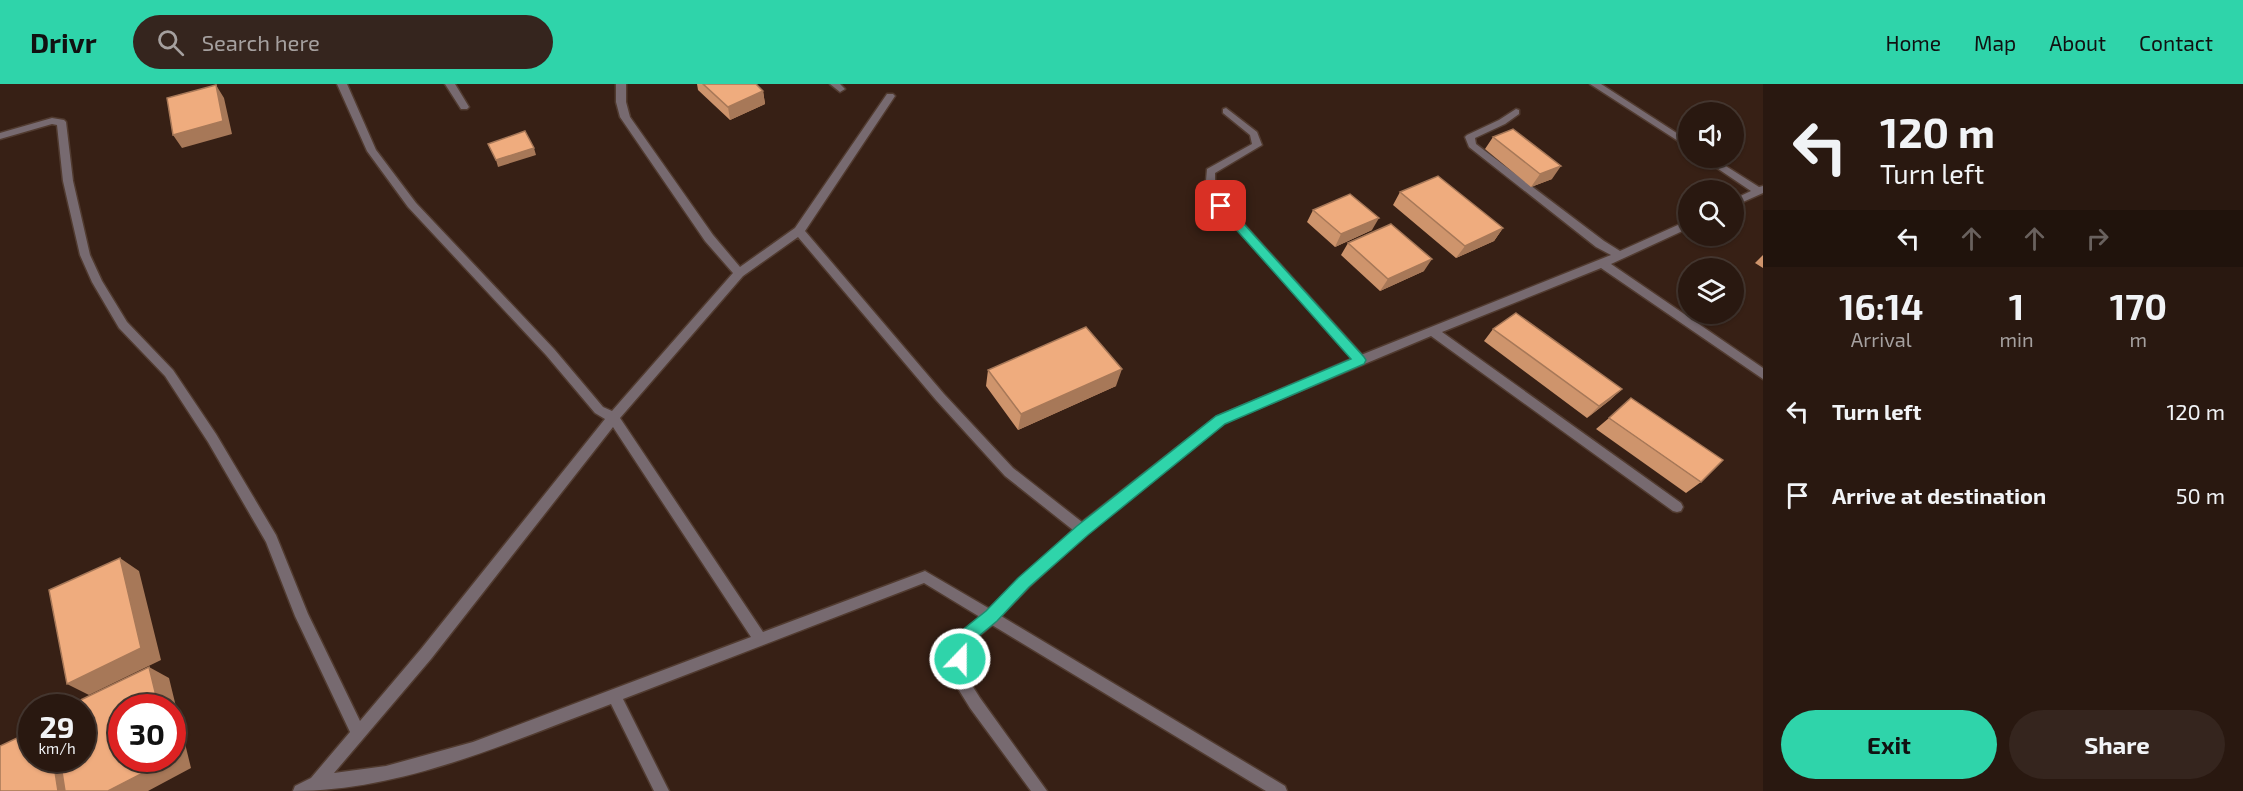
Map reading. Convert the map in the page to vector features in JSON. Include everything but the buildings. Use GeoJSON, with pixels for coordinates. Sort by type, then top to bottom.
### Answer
{"type":"FeatureCollection","features":[{"type":"Feature","properties":{"kind":"street"},"geometry":{"type":"LineString","coordinates":[[342,84],[372,151],[412,206],[550,352],[599,410],[613,418],[760,639]]}},
{"type":"Feature","properties":{"kind":"street"},"geometry":{"type":"LineString","coordinates":[[450,84],[464,107]]}},
{"type":"Feature","properties":{"kind":"street"},"geometry":{"type":"LineString","coordinates":[[621,84],[621,102],[625,117],[709,238],[740,273]]}},
{"type":"Feature","properties":{"kind":"street"},"geometry":{"type":"LineString","coordinates":[[1595,84],[1678,139]]}},
{"type":"Feature","properties":{"kind":"street"},"geometry":{"type":"LineString","coordinates":[[316,783],[426,654],[613,418],[740,273],[799,231],[890,96]]}},
{"type":"Feature","properties":{"kind":"street"},"geometry":{"type":"LineString","coordinates":[[1226,111],[1254,134],[1257,145],[1210,171],[1210,194],[1360,360]]}},
{"type":"Feature","properties":{"kind":"street"},"geometry":{"type":"LineString","coordinates":[[1516,112],[1502,122],[1470,136],[1472,145],[1600,244],[1620,256]]}},
{"type":"Feature","properties":{"kind":"street"},"geometry":{"type":"LineString","coordinates":[[0,136],[52,121],[62,122],[68,182],[85,255],[97,282],[123,325],[169,373],[212,438],[272,539],[302,616],[358,733]]}},
{"type":"Feature","properties":{"kind":"street"},"geometry":{"type":"LineString","coordinates":[[1724,168],[1761,190]]}},
{"type":"Feature","properties":{"kind":"street"},"geometry":{"type":"LineString","coordinates":[[1744,198],[1761,190]]}},
{"type":"Feature","properties":{"kind":"street"},"geometry":{"type":"LineString","coordinates":[[1040,791],[975,703],[959,677],[961,642],[992,616],[1082,530],[1220,420],[1360,360],[1620,256],[1678,229]]}},
{"type":"Feature","properties":{"kind":"street"},"geometry":{"type":"LineString","coordinates":[[799,231],[940,397],[1009,472],[1082,530]]}},
{"type":"Feature","properties":{"kind":"street"},"geometry":{"type":"LineString","coordinates":[[1601,262],[1763,374]]}},
{"type":"Feature","properties":{"kind":"street"},"geometry":{"type":"LineString","coordinates":[[1434,332],[1677,507]]}},
{"type":"Feature","properties":{"kind":"street"},"geometry":{"type":"LineString","coordinates":[[300,791],[316,783],[386,773],[473,749],[925,577],[1280,791]]}},
{"type":"Feature","properties":{"kind":"street"},"geometry":{"type":"LineString","coordinates":[[614,695],[662,791]]}},
{"type":"Feature","properties":{"kind":"route"},"geometry":{"type":"LineString","coordinates":[[960,659],[961,642],[992,616],[1024,583],[1082,530],[1220,420],[1360,360],[1221,206]]}}]}
